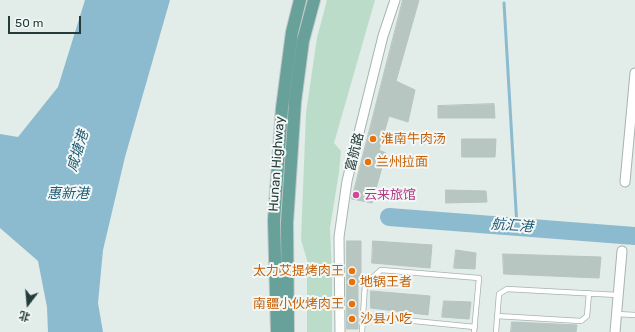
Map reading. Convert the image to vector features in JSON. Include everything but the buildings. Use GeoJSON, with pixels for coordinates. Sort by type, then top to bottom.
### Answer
{"type":"FeatureCollection","features":[{"type":"Feature","properties":{"kind":"main road","name":"Hunan Highway"},"geometry":{"type":"LineString","coordinates":[[277,332],[274,220],[282,108],[292,32],[300,0]]}},
{"type":"Feature","properties":{"kind":"main road","name":"Hunan Highway"},"geometry":{"type":"LineString","coordinates":[[288,332],[287,223],[295,102],[304,41],[314,0]]}},
{"type":"Feature","properties":{"kind":"street","name":"富航路"},"geometry":{"type":"LineString","coordinates":[[340,332],[339,237],[347,181],[384,36],[395,0]]}},
{"type":"Feature","properties":{"kind":"street"},"geometry":{"type":"LineString","coordinates":[[625,182],[635,73]]}},
{"type":"Feature","properties":{"kind":"street"},"geometry":{"type":"LineString","coordinates":[[615,332],[622,251]]}},
{"type":"Feature","properties":{"kind":"lane"},"geometry":{"type":"LineString","coordinates":[[362,332],[363,316],[365,284],[381,270],[478,278],[474,329],[363,316]]}},
{"type":"Feature","properties":{"kind":"lane"},"geometry":{"type":"LineString","coordinates":[[496,332],[499,294],[507,289],[618,295]]}},
{"type":"Feature","properties":{"kind":"lane"},"geometry":{"type":"LineString","coordinates":[[497,316],[581,321],[587,316],[589,293]]}},
{"type":"Feature","properties":{"kind":"lane"},"geometry":{"type":"LineString","coordinates":[[617,314],[635,315]]}},
{"type":"Feature","properties":{"kind":"green space"},"geometry":{"type":"Polygon","coordinates":[[[327,0],[375,0],[334,143],[341,151],[330,228],[332,332],[307,332],[307,260],[301,240],[306,113],[317,38],[327,0]]]}},
{"type":"Feature","properties":{"kind":"water"},"geometry":{"type":"Polygon","coordinates":[[[85,0],[170,0],[125,157],[103,250],[98,303],[103,332],[48,332],[47,307],[38,261],[0,228],[0,134],[18,137],[58,87],[85,0]]]}},
{"type":"Feature","properties":{"kind":"waterway"},"geometry":{"type":"LineString","coordinates":[[504,3],[517,227]]}},
{"type":"Feature","properties":{"kind":"waterway","name":"航汇港"},"geometry":{"type":"LineString","coordinates":[[389,217],[635,236]]}},
{"type":"Feature","properties":{"kind":"place","name":"淮南牛肉汤"},"geometry":{"type":"Point","coordinates":[373,139]}},
{"type":"Feature","properties":{"kind":"place","name":"兰州拉面"},"geometry":{"type":"Point","coordinates":[368,162]}},
{"type":"Feature","properties":{"kind":"place","name":"云来旅馆"},"geometry":{"type":"Point","coordinates":[356,195]}},
{"type":"Feature","properties":{"kind":"place","name":"太力艾提烤肉王"},"geometry":{"type":"Point","coordinates":[352,271]}},
{"type":"Feature","properties":{"kind":"place","name":"地锅王者"},"geometry":{"type":"Point","coordinates":[352,282]}},
{"type":"Feature","properties":{"kind":"place","name":"南疆小伙烤肉王"},"geometry":{"type":"Point","coordinates":[352,304]}},
{"type":"Feature","properties":{"kind":"place","name":"沙县小吃"},"geometry":{"type":"Point","coordinates":[352,319]}},
{"type":"Feature","properties":{"kind":"water label","name":"咸塘港"},"geometry":{"type":"Point","coordinates":[78,151]}},
{"type":"Feature","properties":{"kind":"water label","name":"惠新港"},"geometry":{"type":"Point","coordinates":[68,194]}}]}
